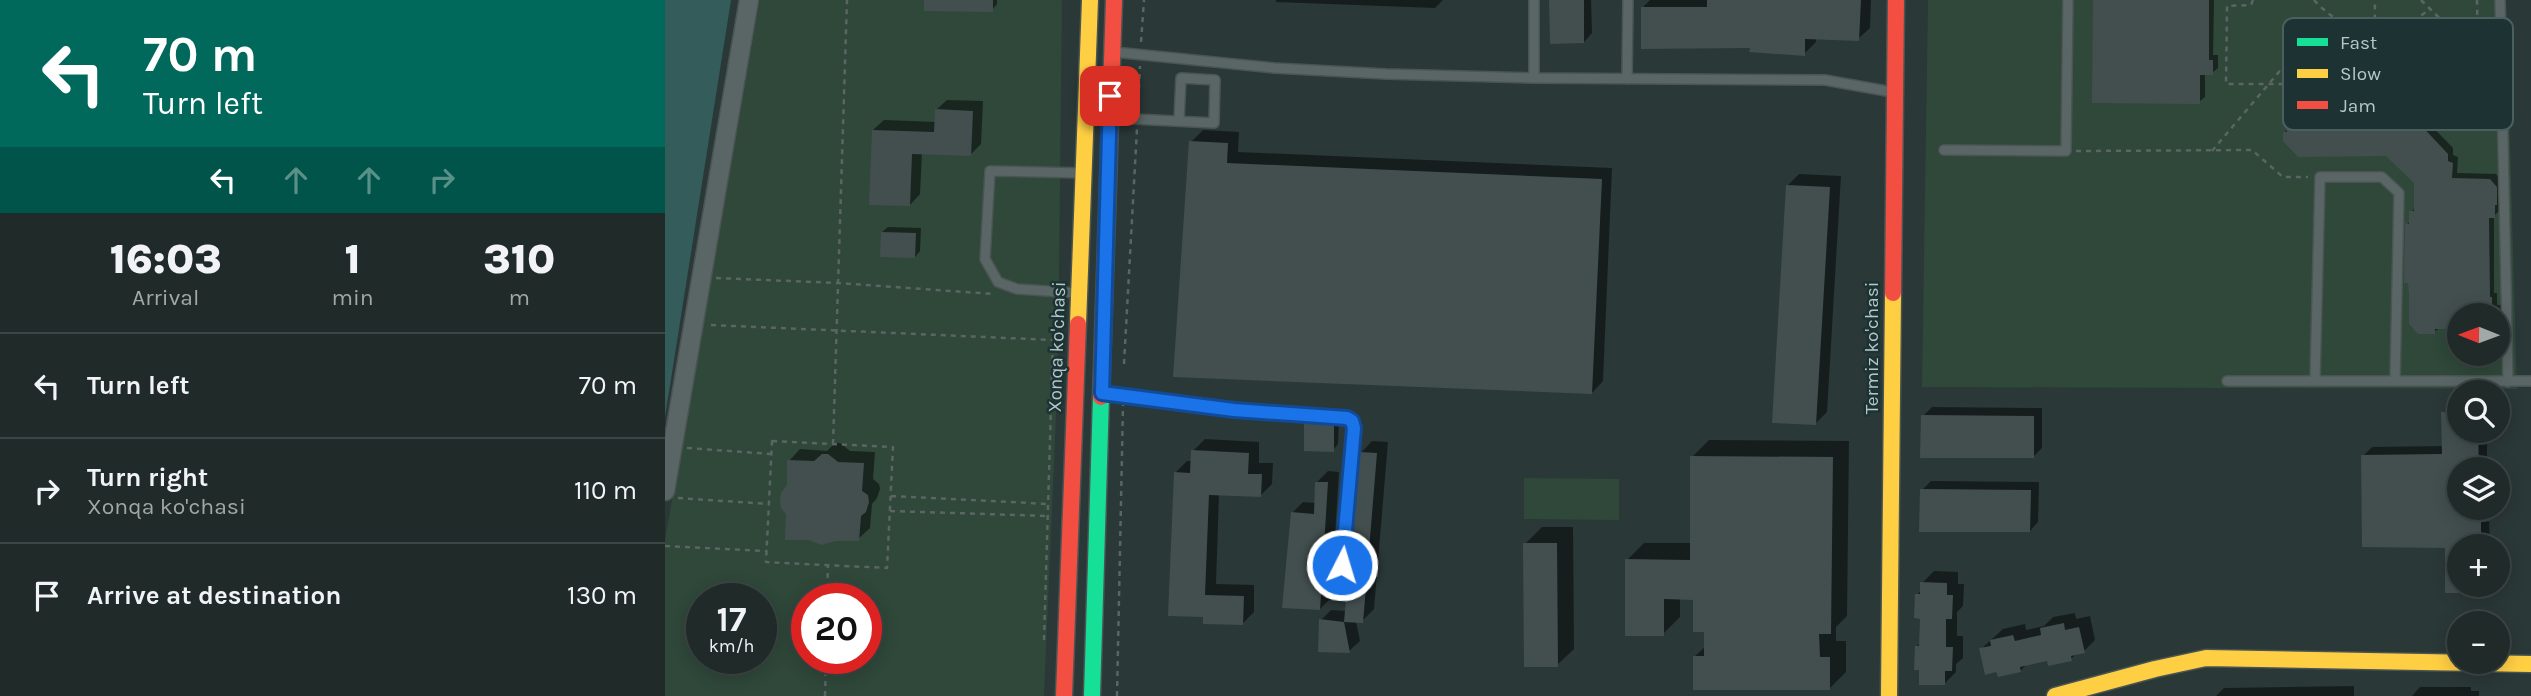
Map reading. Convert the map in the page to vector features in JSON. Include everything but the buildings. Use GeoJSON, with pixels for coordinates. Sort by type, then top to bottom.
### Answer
{"type":"FeatureCollection","features":[{"type":"Feature","properties":{"kind":"main road","name":"Xonqa ko'chasi"},"geometry":{"type":"LineString","coordinates":[[1064,696],[1090,0]]}},
{"type":"Feature","properties":{"kind":"main road"},"geometry":{"type":"LineString","coordinates":[[1092,696],[1114,0]]}},
{"type":"Feature","properties":{"kind":"main road","name":"Termiz ko'chasi"},"geometry":{"type":"LineString","coordinates":[[1889,696],[1896,0]]}},
{"type":"Feature","properties":{"kind":"main road"},"geometry":{"type":"LineString","coordinates":[[1086,128],[1109,124]]}},
{"type":"Feature","properties":{"kind":"main road"},"geometry":{"type":"LineString","coordinates":[[2055,696],[2206,658],[2531,664]]}},
{"type":"Feature","properties":{"kind":"main road"},"geometry":{"type":"LineString","coordinates":[[1065,670],[1093,668]]}},
{"type":"Feature","properties":{"kind":"street"},"geometry":{"type":"LineString","coordinates":[[671,495],[672,446],[750,0]]}},
{"type":"Feature","properties":{"kind":"lane"},"geometry":{"type":"LineString","coordinates":[[1534,0],[1534,78]]}},
{"type":"Feature","properties":{"kind":"lane"},"geometry":{"type":"LineString","coordinates":[[1627,79],[1628,0]]}},
{"type":"Feature","properties":{"kind":"lane"},"geometry":{"type":"LineString","coordinates":[[1944,150],[2066,151],[2068,0]]}},
{"type":"Feature","properties":{"kind":"lane"},"geometry":{"type":"LineString","coordinates":[[2500,0],[2500,18]]}},
{"type":"Feature","properties":{"kind":"lane"},"geometry":{"type":"LineString","coordinates":[[1112,52],[1274,68],[1534,78],[1825,80],[1894,92]]}},
{"type":"Feature","properties":{"kind":"lane"},"geometry":{"type":"LineString","coordinates":[[1109,124],[1138,117],[1214,123],[1215,80],[1181,78],[1179,120]]}},
{"type":"Feature","properties":{"kind":"lane"},"geometry":{"type":"LineString","coordinates":[[2503,130],[2508,380]]}},
{"type":"Feature","properties":{"kind":"lane"},"geometry":{"type":"LineString","coordinates":[[1079,293],[1017,289],[998,282],[985,259],[991,171],[1084,173]]}},
{"type":"Feature","properties":{"kind":"lane"},"geometry":{"type":"LineString","coordinates":[[2315,381],[2320,177],[2382,177],[2399,193],[2395,381]]}},
{"type":"Feature","properties":{"kind":"lane"},"geometry":{"type":"LineString","coordinates":[[2227,381],[2447,381]]}},
{"type":"Feature","properties":{"kind":"lane"},"geometry":{"type":"LineString","coordinates":[[2510,382],[2531,381]]}},
{"type":"Feature","properties":{"kind":"lane"},"geometry":{"type":"LineString","coordinates":[[1102,393],[1234,410],[1347,418],[1352,421],[1354,428],[1340,593]]}},
{"type":"Feature","properties":{"kind":"path"},"geometry":{"type":"LineString","coordinates":[[833,444],[847,0]]}},
{"type":"Feature","properties":{"kind":"path"},"geometry":{"type":"LineString","coordinates":[[1117,696],[1123,394],[1144,0]]}},
{"type":"Feature","properties":{"kind":"path"},"geometry":{"type":"LineString","coordinates":[[2253,0],[2251,5],[2227,6],[2226,84],[2283,84]]}},
{"type":"Feature","properties":{"kind":"path"},"geometry":{"type":"LineString","coordinates":[[2314,0],[2334,18]]}},
{"type":"Feature","properties":{"kind":"path"},"geometry":{"type":"LineString","coordinates":[[2375,0],[2375,18]]}},
{"type":"Feature","properties":{"kind":"path"},"geometry":{"type":"LineString","coordinates":[[2421,0],[2439,18]]}},
{"type":"Feature","properties":{"kind":"path"},"geometry":{"type":"LineString","coordinates":[[2477,0],[2477,18]]}},
{"type":"Feature","properties":{"kind":"path"},"geometry":{"type":"LineString","coordinates":[[2417,18],[2430,9]]}},
{"type":"Feature","properties":{"kind":"path"},"geometry":{"type":"LineString","coordinates":[[2325,18],[2328,14]]}},
{"type":"Feature","properties":{"kind":"path"},"geometry":{"type":"LineString","coordinates":[[2212,150],[2283,67]]}},
{"type":"Feature","properties":{"kind":"path"},"geometry":{"type":"LineString","coordinates":[[2066,151],[2252,150],[2283,177],[2320,177]]}},
{"type":"Feature","properties":{"kind":"path"},"geometry":{"type":"LineString","coordinates":[[701,277],[838,283],[1003,295]]}},
{"type":"Feature","properties":{"kind":"path"},"geometry":{"type":"LineString","coordinates":[[694,324],[1053,340]]}},
{"type":"Feature","properties":{"kind":"path"},"geometry":{"type":"LineString","coordinates":[[772,441],[833,444],[893,447],[887,568],[767,562],[772,441]]}},
{"type":"Feature","properties":{"kind":"path"},"geometry":{"type":"LineString","coordinates":[[672,446],[771,454]]}},
{"type":"Feature","properties":{"kind":"path"},"geometry":{"type":"LineString","coordinates":[[671,495],[769,504]]}},
{"type":"Feature","properties":{"kind":"path"},"geometry":{"type":"LineString","coordinates":[[891,496],[1048,504]]}},
{"type":"Feature","properties":{"kind":"path"},"geometry":{"type":"LineString","coordinates":[[890,510],[1048,516]]}},
{"type":"Feature","properties":{"kind":"path"},"geometry":{"type":"LineString","coordinates":[[665,546],[767,551]]}},
{"type":"Feature","properties":{"kind":"path"},"geometry":{"type":"LineString","coordinates":[[827,583],[828,565]]}},
{"type":"Feature","properties":{"kind":"path"},"geometry":{"type":"LineString","coordinates":[[825,696],[826,674]]}},
{"type":"Feature","properties":{"kind":"green space"},"geometry":{"type":"Polygon","coordinates":[[[760,0],[1062,0],[1058,369],[1044,696],[665,696],[665,540],[760,0]]]}},
{"type":"Feature","properties":{"kind":"green space"},"geometry":{"type":"Polygon","coordinates":[[[1928,0],[2506,0],[2507,18],[2283,18],[2283,130],[2510,130],[2517,389],[2510,389],[2510,380],[2447,380],[2447,389],[1922,387],[1928,0]]]}},
{"type":"Feature","properties":{"kind":"green space"},"geometry":{"type":"Polygon","coordinates":[[[1524,478],[1619,479],[1619,520],[1524,519],[1524,478]]]}},
{"type":"Feature","properties":{"kind":"water"},"geometry":{"type":"Polygon","coordinates":[[[665,0],[731,0],[665,417],[665,0]]]}},
{"type":"Feature","properties":{"kind":"traffic: fast"},"geometry":{"type":"LineString","coordinates":[[1092,696],[1101,397]]}},
{"type":"Feature","properties":{"kind":"traffic: slow"},"geometry":{"type":"LineString","coordinates":[[1078,324],[1090,0]]}},
{"type":"Feature","properties":{"kind":"traffic: slow"},"geometry":{"type":"LineString","coordinates":[[1889,696],[1893,293]]}},
{"type":"Feature","properties":{"kind":"traffic: slow"},"geometry":{"type":"LineString","coordinates":[[2055,696],[2206,658],[2531,664]]}},
{"type":"Feature","properties":{"kind":"traffic: jam"},"geometry":{"type":"LineString","coordinates":[[1101,397],[1114,0]]}},
{"type":"Feature","properties":{"kind":"traffic: jam"},"geometry":{"type":"LineString","coordinates":[[1893,293],[1896,0]]}},
{"type":"Feature","properties":{"kind":"traffic: jam"},"geometry":{"type":"LineString","coordinates":[[1064,696],[1078,324]]}},
{"type":"Feature","properties":{"kind":"route"},"geometry":{"type":"LineString","coordinates":[[1110,96],[1102,393],[1234,410],[1347,418],[1352,421],[1354,428],[1342,565]]}}]}
